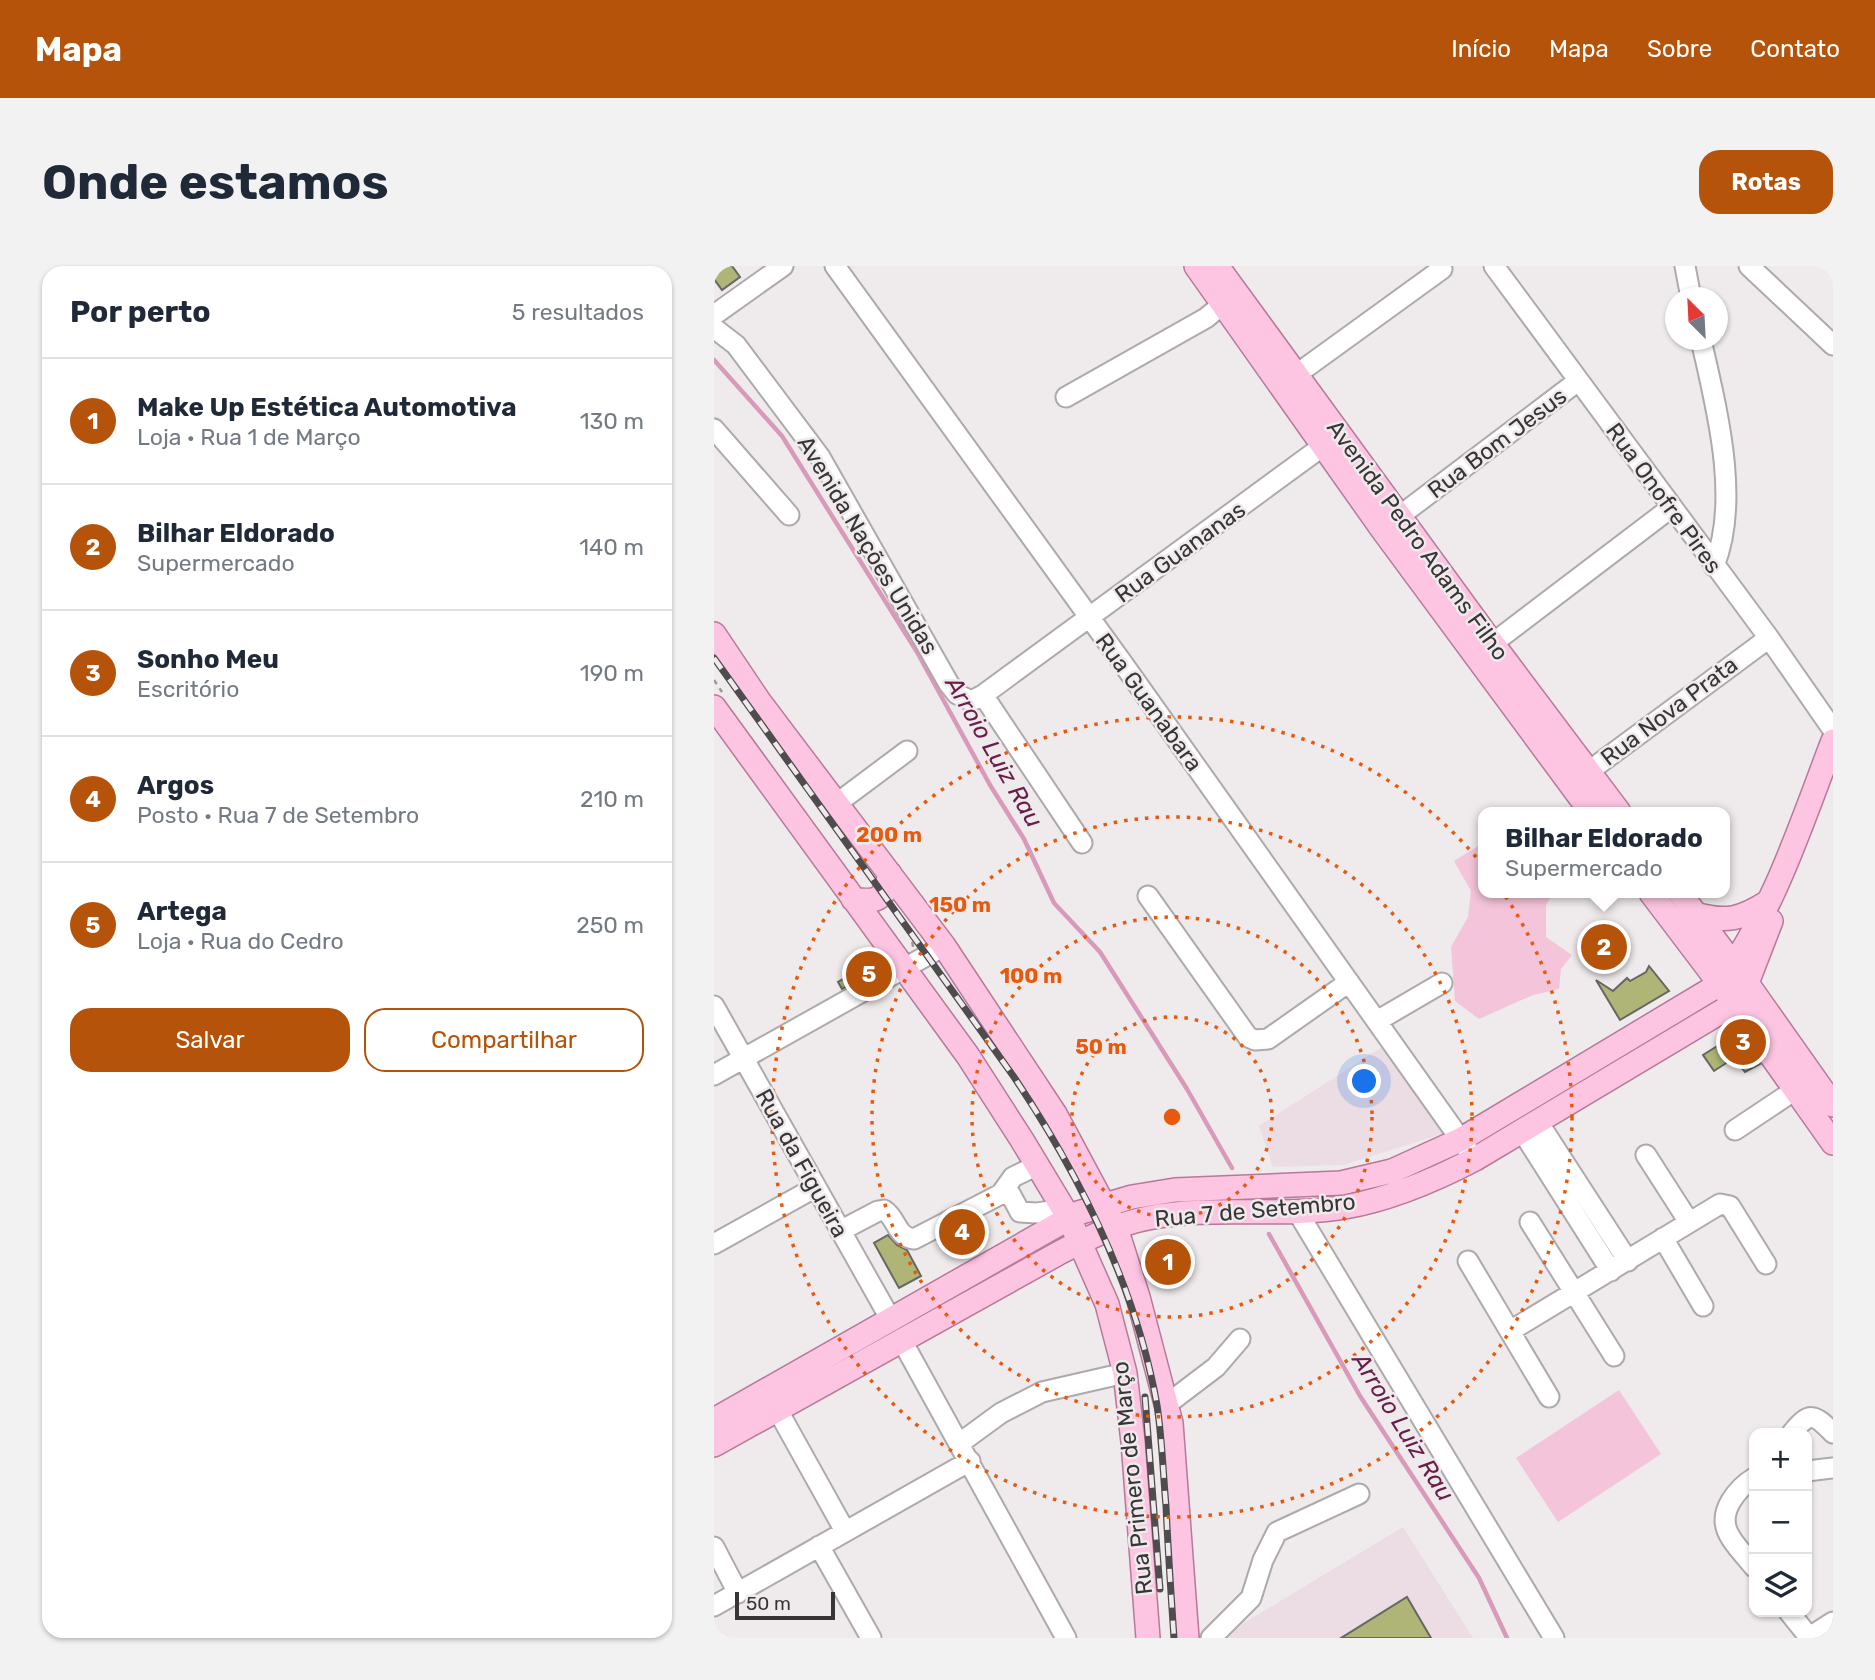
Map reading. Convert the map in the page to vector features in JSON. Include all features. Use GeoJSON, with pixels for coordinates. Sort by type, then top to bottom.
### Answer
{"type":"FeatureCollection","features":[{"type":"Feature","properties":{"kind":"main road","name":"Avenida Pedro Adams Filho"},"geometry":{"type":"LineString","coordinates":[[1211,269],[1297,374],[1391,523],[1579,778],[1613,807]]}},
{"type":"Feature","properties":{"kind":"main road","name":"Avenida Pedro Adams Filho"},"geometry":{"type":"LineString","coordinates":[[1211,269],[1223,304],[1323,446],[1391,523]]}},
{"type":"Feature","properties":{"kind":"main road"},"geometry":{"type":"LineString","coordinates":[[714,634],[759,701],[944,946],[1055,1114],[1115,1228],[1138,1297],[1171,1423],[1187,1638]]}},
{"type":"Feature","properties":{"kind":"main road","name":"Rua Primero de Março"},"geometry":{"type":"LineString","coordinates":[[714,707],[722,733],[906,968],[968,1056],[1038,1165],[1080,1242],[1107,1304],[1125,1373],[1148,1638]]}},
{"type":"Feature","properties":{"kind":"main road"},"geometry":{"type":"LineString","coordinates":[[1740,974],[1833,741]]}},
{"type":"Feature","properties":{"kind":"main road","name":"Avenida Pedro Adams Filho"},"geometry":{"type":"LineString","coordinates":[[1579,778],[1589,807]]}},
{"type":"Feature","properties":{"kind":"main road"},"geometry":{"type":"LineString","coordinates":[[853,899],[869,901],[881,897],[886,891],[890,874]]}},
{"type":"Feature","properties":{"kind":"main road"},"geometry":{"type":"LineString","coordinates":[[1695,914],[1729,920],[1754,911],[1774,893]]}},
{"type":"Feature","properties":{"kind":"main road"},"geometry":{"type":"LineString","coordinates":[[1655,898],[1720,984],[1833,1143]]}},
{"type":"Feature","properties":{"kind":"main road"},"geometry":{"type":"LineString","coordinates":[[1683,898],[1833,1105]]}},
{"type":"Feature","properties":{"kind":"main road","name":"Rua 7 de Setembro"},"geometry":{"type":"LineString","coordinates":[[714,1445],[777,1409],[1066,1214],[1132,1197],[1175,1190],[1341,1183],[1392,1171],[1460,1140],[1740,974]]}},
{"type":"Feature","properties":{"kind":"main road","name":"Rua 7 de Setembro"},"geometry":{"type":"LineString","coordinates":[[714,1420],[896,1330],[1115,1228],[1150,1217],[1345,1207],[1400,1194],[1475,1160],[1734,1004],[1740,974]]}},
{"type":"Feature","properties":{"kind":"street"},"geometry":{"type":"LineString","coordinates":[[714,314],[783,266]]}},
{"type":"Feature","properties":{"kind":"street","name":"Rua Guanabara"},"geometry":{"type":"LineString","coordinates":[[835,266],[1475,1160]]}},
{"type":"Feature","properties":{"kind":"street","name":"Rua Onofre Pires"},"geometry":{"type":"LineString","coordinates":[[1494,266],[1769,638],[1833,730]]}},
{"type":"Feature","properties":{"kind":"street"},"geometry":{"type":"LineString","coordinates":[[1685,266],[1689,287]]}},
{"type":"Feature","properties":{"kind":"street"},"geometry":{"type":"LineString","coordinates":[[1749,266],[1833,345]]}},
{"type":"Feature","properties":{"kind":"street"},"geometry":{"type":"LineString","coordinates":[[1297,374],[1442,269]]}},
{"type":"Feature","properties":{"kind":"street"},"geometry":{"type":"LineString","coordinates":[[1066,397],[1206,318],[1223,304]]}},
{"type":"Feature","properties":{"kind":"street","name":"Avenida Nações Unidas"},"geometry":{"type":"LineString","coordinates":[[714,328],[736,345],[820,457],[949,684],[957,694],[974,697],[1082,843]]}},
{"type":"Feature","properties":{"kind":"street"},"geometry":{"type":"LineString","coordinates":[[1703,350],[1724,449],[1724,521],[1721,550],[1714,566]]}},
{"type":"Feature","properties":{"kind":"street","name":"Rua Bom Jesus"},"geometry":{"type":"LineString","coordinates":[[1391,523],[1578,381]]}},
{"type":"Feature","properties":{"kind":"street"},"geometry":{"type":"LineString","coordinates":[[714,429],[789,515]]}},
{"type":"Feature","properties":{"kind":"street","name":"Rua Guananas"},"geometry":{"type":"LineString","coordinates":[[974,697],[1089,618],[1323,446]]}},
{"type":"Feature","properties":{"kind":"street"},"geometry":{"type":"LineString","coordinates":[[1484,650],[1671,507]]}},
{"type":"Feature","properties":{"kind":"street","name":"Rua Nova Prata"},"geometry":{"type":"LineString","coordinates":[[1579,778],[1769,638]]}},
{"type":"Feature","properties":{"kind":"street"},"geometry":{"type":"LineString","coordinates":[[836,803],[907,751]]}},
{"type":"Feature","properties":{"kind":"street"},"geometry":{"type":"LineString","coordinates":[[1148,896],[1248,1037],[1255,1040],[1268,1039],[1349,982]]}},
{"type":"Feature","properties":{"kind":"street"},"geometry":{"type":"LineString","coordinates":[[714,1074],[944,946]]}},
{"type":"Feature","properties":{"kind":"street"},"geometry":{"type":"LineString","coordinates":[[1377,1021],[1442,983]]}},
{"type":"Feature","properties":{"kind":"street","name":"Rua da Figueira"},"geometry":{"type":"LineString","coordinates":[[714,1006],[960,1443],[1066,1638]]}},
{"type":"Feature","properties":{"kind":"street"},"geometry":{"type":"LineString","coordinates":[[1735,1130],[1795,1090]]}},
{"type":"Feature","properties":{"kind":"street"},"geometry":{"type":"LineString","coordinates":[[1530,1126],[1575,1178],[1629,1261]]}},
{"type":"Feature","properties":{"kind":"street"},"geometry":{"type":"LineString","coordinates":[[1530,1126],[1558,1188],[1611,1271]]}},
{"type":"Feature","properties":{"kind":"street"},"geometry":{"type":"LineString","coordinates":[[1646,1155],[1689,1222]]}},
{"type":"Feature","properties":{"kind":"street"},"geometry":{"type":"LineString","coordinates":[[840,1231],[884,1210],[890,1213],[901,1234],[914,1239],[1001,1194],[1013,1177],[1038,1165]]}},
{"type":"Feature","properties":{"kind":"street"},"geometry":{"type":"LineString","coordinates":[[1558,1188],[1575,1178]]}},
{"type":"Feature","properties":{"kind":"street"},"geometry":{"type":"LineString","coordinates":[[714,1244],[816,1187]]}},
{"type":"Feature","properties":{"kind":"street"},"geometry":{"type":"LineString","coordinates":[[1007,1188],[1020,1212],[1066,1214]]}},
{"type":"Feature","properties":{"kind":"street"},"geometry":{"type":"LineString","coordinates":[[1510,1331],[1720,1204],[1727,1204],[1766,1264]]}},
{"type":"Feature","properties":{"kind":"street"},"geometry":{"type":"LineString","coordinates":[[1297,1211],[1554,1638]]}},
{"type":"Feature","properties":{"kind":"street"},"geometry":{"type":"LineString","coordinates":[[1530,1222],[1614,1356]]}},
{"type":"Feature","properties":{"kind":"street"},"geometry":{"type":"LineString","coordinates":[[1663,1238],[1703,1306]]}},
{"type":"Feature","properties":{"kind":"street"},"geometry":{"type":"LineString","coordinates":[[1468,1261],[1549,1397]]}},
{"type":"Feature","properties":{"kind":"street"},"geometry":{"type":"LineString","coordinates":[[1166,1405],[1216,1367],[1240,1339]]}},
{"type":"Feature","properties":{"kind":"street"},"geometry":{"type":"LineString","coordinates":[[960,1443],[1001,1413],[1042,1392],[1125,1373]]}},
{"type":"Feature","properties":{"kind":"street"},"geometry":{"type":"LineString","coordinates":[[777,1409],[845,1531]]}},
{"type":"Feature","properties":{"kind":"street"},"geometry":{"type":"LineString","coordinates":[[1796,1428],[1811,1416],[1818,1418],[1833,1433]]}},
{"type":"Feature","properties":{"kind":"street"},"geometry":{"type":"LineString","coordinates":[[714,1606],[970,1461]]}},
{"type":"Feature","properties":{"kind":"street"},"geometry":{"type":"LineString","coordinates":[[1812,1471],[1833,1468]]}},
{"type":"Feature","properties":{"kind":"street"},"geometry":{"type":"LineString","coordinates":[[1749,1481],[1734,1495],[1724,1513],[1724,1524],[1749,1559]]}},
{"type":"Feature","properties":{"kind":"street"},"geometry":{"type":"LineString","coordinates":[[1211,1638],[1251,1598],[1263,1560],[1277,1532],[1359,1494]]}},
{"type":"Feature","properties":{"kind":"street"},"geometry":{"type":"LineString","coordinates":[[819,1546],[871,1638]]}},
{"type":"Feature","properties":{"kind":"street"},"geometry":{"type":"LineString","coordinates":[[714,1547],[738,1593]]}},
{"type":"Feature","properties":{"kind":"street"},"geometry":{"type":"LineString","coordinates":[[1793,1617],[1808,1638],[1833,1622]]}},
{"type":"Feature","properties":{"kind":"shaded area"},"geometry":{"type":"Polygon","coordinates":[[[1478,846],[1478,898],[1550,898],[1546,905],[1546,937],[1572,955],[1561,969],[1559,989],[1533,995],[1479,1019],[1455,1001],[1451,947],[1468,917],[1471,891],[1454,861],[1478,846]]]}},
{"type":"Feature","properties":{"kind":"shaded area"},"geometry":{"type":"Polygon","coordinates":[[[1385,1045],[1445,1133],[1343,1165],[1273,1167],[1259,1126],[1385,1045]]]}},
{"type":"Feature","properties":{"kind":"shaded area"},"geometry":{"type":"Polygon","coordinates":[[[1619,1390],[1661,1454],[1558,1522],[1516,1458],[1619,1390]]]}},
{"type":"Feature","properties":{"kind":"shaded area"},"geometry":{"type":"Polygon","coordinates":[[[1403,1527],[1473,1638],[1219,1638],[1403,1527]]]}},
{"type":"Feature","properties":{"kind":"building"},"geometry":{"type":"Polygon","coordinates":[[[714,266],[732,266],[740,277],[722,290],[714,279],[714,266]]]}},
{"type":"Feature","properties":{"kind":"building"},"geometry":{"type":"Polygon","coordinates":[[[879,959],[883,966],[842,989],[838,982],[879,959]]]}},
{"type":"Feature","properties":{"kind":"building"},"geometry":{"type":"Polygon","coordinates":[[[1649,966],[1669,991],[1620,1020],[1596,980],[1613,991],[1627,978],[1630,981],[1646,972],[1649,966]]]}},
{"type":"Feature","properties":{"kind":"building"},"geometry":{"type":"Polygon","coordinates":[[[1738,1033],[1760,1064],[1745,1072],[1734,1058],[1714,1071],[1703,1055],[1738,1033]]]}},
{"type":"Feature","properties":{"kind":"building"},"geometry":{"type":"Polygon","coordinates":[[[888,1235],[897,1245],[907,1250],[921,1276],[899,1288],[874,1243],[888,1235]]]}},
{"type":"Feature","properties":{"kind":"building"},"geometry":{"type":"Polygon","coordinates":[[[1407,1597],[1431,1638],[1341,1638],[1407,1597]]]}},
{"type":"Feature","properties":{"kind":"waterway","name":"Arroio Luiz Rau"},"geometry":{"type":"LineString","coordinates":[[714,360],[782,436],[917,652],[990,785],[1024,839],[1054,903],[1100,952],[1187,1089],[1232,1168]]}},
{"type":"Feature","properties":{"kind":"waterway","name":"Arroio Luiz Rau"},"geometry":{"type":"LineString","coordinates":[[1269,1234],[1360,1396],[1479,1578],[1507,1638]]}},
{"type":"Feature","properties":{"kind":"railway"},"geometry":{"type":"LineString","coordinates":[[714,658],[1014,1077],[1083,1193],[1120,1275],[1135,1317],[1157,1405],[1174,1638]]}},
{"type":"Feature","properties":{"kind":"railway"},"geometry":{"type":"LineString","coordinates":[[1145,1397],[1160,1589]]}},
{"type":"Feature","properties":{"kind":"place","name":"Bilhar Eldorado"},"geometry":{"type":"Point","coordinates":[1604,947]}},
{"type":"Feature","properties":{"kind":"place","name":"Artega"},"geometry":{"type":"Point","coordinates":[869,974]}},
{"type":"Feature","properties":{"kind":"place","name":"Sonho Meu"},"geometry":{"type":"Point","coordinates":[1743,1042]}},
{"type":"Feature","properties":{"kind":"place","name":"Argos"},"geometry":{"type":"Point","coordinates":[962,1232]}},
{"type":"Feature","properties":{"kind":"place","name":"Make Up Estética Automotiva"},"geometry":{"type":"Point","coordinates":[1168,1262]}}]}
